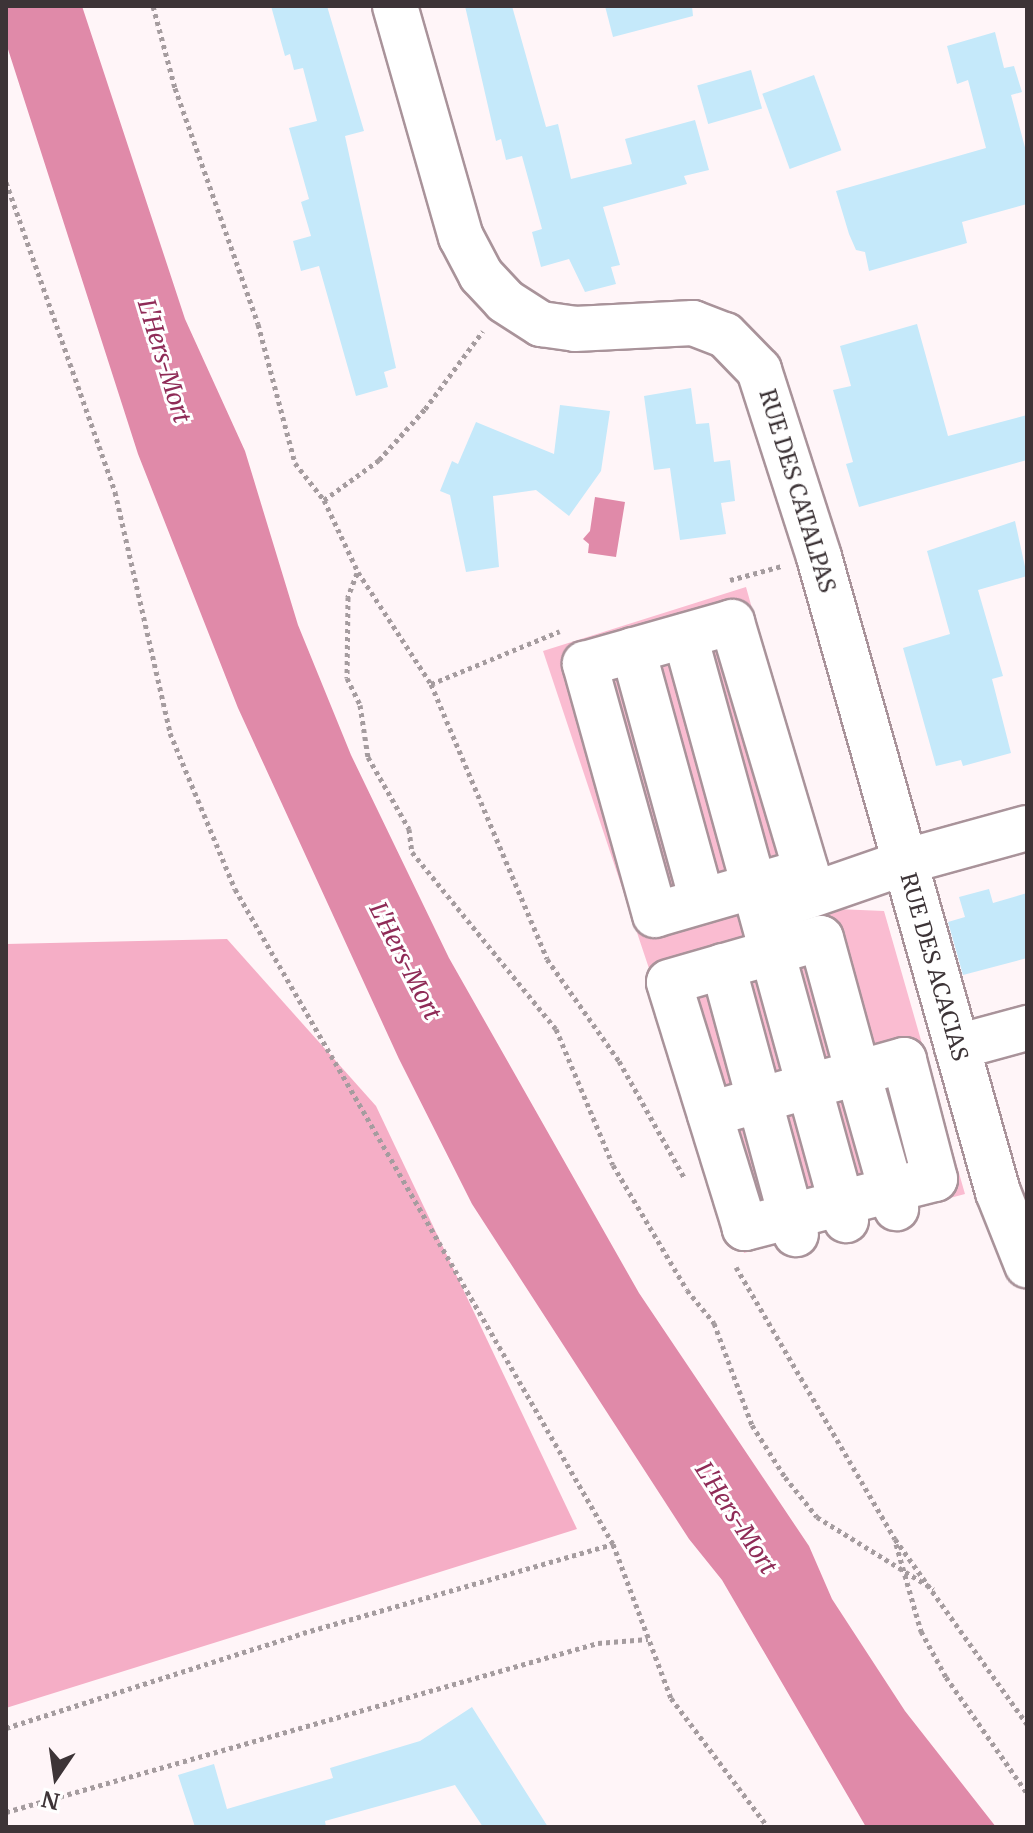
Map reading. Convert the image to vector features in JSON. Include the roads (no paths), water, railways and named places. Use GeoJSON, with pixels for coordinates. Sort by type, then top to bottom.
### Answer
{"type":"FeatureCollection","features":[{"type":"Feature","properties":{"kind":"street","name":"RUE DES CATALPAS"},"geometry":{"type":"LineString","coordinates":[[395,6],[461,237],[481,275],[505,301],[541,324],[575,329],[693,323],[725,335],[759,370],[819,557],[903,865]]}},
{"type":"Feature","properties":{"kind":"street"},"geometry":{"type":"LineString","coordinates":[[685,636],[585,664],[655,915],[702,901],[761,917],[821,938],[893,1199],[794,1225],[745,1228],[669,982],[723,966],[761,917],[806,871],[729,612],[685,636]]}},
{"type":"Feature","properties":{"kind":"street"},"geometry":{"type":"LineString","coordinates":[[685,636],[844,1212]]}},
{"type":"Feature","properties":{"kind":"street"},"geometry":{"type":"LineString","coordinates":[[633,650],[702,901]]}},
{"type":"Feature","properties":{"kind":"street"},"geometry":{"type":"LineString","coordinates":[[620,789],[769,748]]}},
{"type":"Feature","properties":{"kind":"street","name":"RUE DES ACACIAS"},"geometry":{"type":"LineString","coordinates":[[1027,828],[903,865],[957,1047],[1012,1188],[1027,1265]]}},
{"type":"Feature","properties":{"kind":"street"},"geometry":{"type":"LineString","coordinates":[[761,917],[903,865]]}},
{"type":"Feature","properties":{"kind":"street"},"geometry":{"type":"LineString","coordinates":[[723,966],[794,1225]]}},
{"type":"Feature","properties":{"kind":"street"},"geometry":{"type":"LineString","coordinates":[[957,1047],[1027,1028]]}},
{"type":"Feature","properties":{"kind":"street"},"geometry":{"type":"LineString","coordinates":[[710,1114],[858,1073]]}},
{"type":"Feature","properties":{"kind":"water","name":"L'Hers-Mort"},"geometry":{"type":"Polygon","coordinates":[[[6,6],[82,6],[185,319],[245,451],[298,625],[351,755],[449,958],[639,1293],[809,1546],[832,1599],[905,1711],[996,1827],[866,1827],[722,1580],[689,1539],[472,1204],[399,1059],[238,708],[138,454],[6,43],[6,6]]]}},
{"type":"Feature","properties":{"kind":"water"},"geometry":{"type":"Polygon","coordinates":[[[595,497],[625,502],[616,557],[588,553],[589,544],[583,539],[590,531],[595,497]]]}}]}
